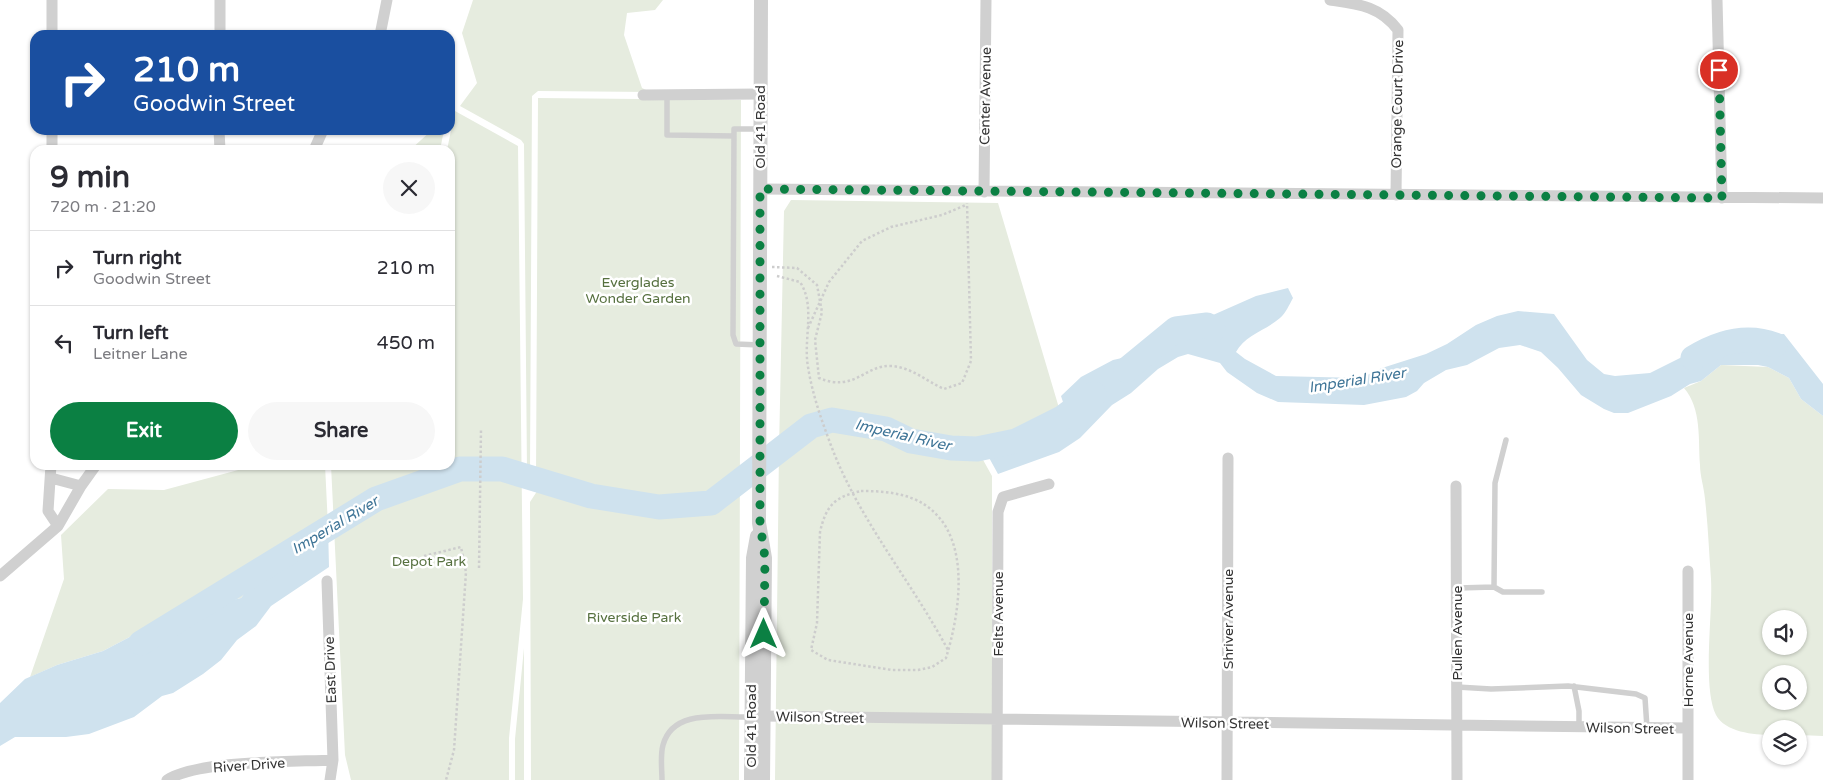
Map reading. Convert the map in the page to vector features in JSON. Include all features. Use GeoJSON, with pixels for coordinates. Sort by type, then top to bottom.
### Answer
{"type":"FeatureCollection","features":[{"type":"Feature","properties":{"kind":"street"},"geometry":{"type":"LineString","coordinates":[[52,0],[52,30]]}},
{"type":"Feature","properties":{"kind":"street"},"geometry":{"type":"LineString","coordinates":[[220,0],[220,30]]}},
{"type":"Feature","properties":{"kind":"street"},"geometry":{"type":"LineString","coordinates":[[381,30],[387,0]]}},
{"type":"Feature","properties":{"kind":"street","name":"Old 41 Road"},"geometry":{"type":"LineString","coordinates":[[751,780],[757,717],[765,558],[760,523],[761,0]]}},
{"type":"Feature","properties":{"kind":"street","name":"Center Avenue"},"geometry":{"type":"LineString","coordinates":[[984,192],[986,0]]}},
{"type":"Feature","properties":{"kind":"street","name":"Orange Court Drive"},"geometry":{"type":"LineString","coordinates":[[1330,0],[1374,9],[1389,17],[1398,30],[1396,195]]}},
{"type":"Feature","properties":{"kind":"street"},"geometry":{"type":"LineString","coordinates":[[1717,0],[1722,198]]}},
{"type":"Feature","properties":{"kind":"street"},"geometry":{"type":"LineString","coordinates":[[643,95],[760,94]]}},
{"type":"Feature","properties":{"kind":"street"},"geometry":{"type":"LineString","coordinates":[[760,189],[1823,198]]}},
{"type":"Feature","properties":{"kind":"street","name":"Shriver Avenue"},"geometry":{"type":"LineString","coordinates":[[1227,780],[1228,458]]}},
{"type":"Feature","properties":{"kind":"street"},"geometry":{"type":"LineString","coordinates":[[51,470],[48,511],[58,526]]}},
{"type":"Feature","properties":{"kind":"street"},"geometry":{"type":"LineString","coordinates":[[0,576],[58,526],[92,470]]}},
{"type":"Feature","properties":{"kind":"street"},"geometry":{"type":"LineString","coordinates":[[51,478],[81,486]]}},
{"type":"Feature","properties":{"kind":"street","name":"Felts Avenue"},"geometry":{"type":"LineString","coordinates":[[997,780],[998,512],[1003,497],[1049,484]]}},
{"type":"Feature","properties":{"kind":"street","name":"Pullen Avenue"},"geometry":{"type":"LineString","coordinates":[[1456,486],[1458,588],[1457,780]]}},
{"type":"Feature","properties":{"kind":"street","name":"Horne Avenue"},"geometry":{"type":"LineString","coordinates":[[1688,571],[1688,780]]}},
{"type":"Feature","properties":{"kind":"street","name":"East Drive"},"geometry":{"type":"LineString","coordinates":[[327,581],[333,760],[330,780]]}},
{"type":"Feature","properties":{"kind":"street","name":"Old 41 Road"},"geometry":{"type":"LineString","coordinates":[[757,717],[762,780]]}},
{"type":"Feature","properties":{"kind":"street","name":"Wilson Street"},"geometry":{"type":"LineString","coordinates":[[757,717],[998,718],[1228,723],[1687,728]]}},
{"type":"Feature","properties":{"kind":"street","name":"East Drive"},"geometry":{"type":"LineString","coordinates":[[333,760],[339,780]]}},
{"type":"Feature","properties":{"kind":"street","name":"River Drive"},"geometry":{"type":"LineString","coordinates":[[168,780],[174,776],[206,768],[333,760]]}},
{"type":"Feature","properties":{"kind":"lane"},"geometry":{"type":"LineString","coordinates":[[667,95],[667,136],[734,136]]}},
{"type":"Feature","properties":{"kind":"lane"},"geometry":{"type":"LineString","coordinates":[[760,129],[734,129],[733,334],[736,344],[760,345]]}},
{"type":"Feature","properties":{"kind":"lane"},"geometry":{"type":"LineString","coordinates":[[1494,587],[1495,483],[1506,440]]}},
{"type":"Feature","properties":{"kind":"lane"},"geometry":{"type":"LineString","coordinates":[[1458,588],[1494,587],[1503,592],[1542,592]]}},
{"type":"Feature","properties":{"kind":"lane"},"geometry":{"type":"LineString","coordinates":[[1457,687],[1491,689],[1574,686],[1636,694],[1645,698],[1647,728]]}},
{"type":"Feature","properties":{"kind":"lane"},"geometry":{"type":"LineString","coordinates":[[1574,686],[1579,711],[1579,727]]}},
{"type":"Feature","properties":{"kind":"lane"},"geometry":{"type":"LineString","coordinates":[[662,780],[662,748],[666,735],[684,720],[696,718],[757,717]]}},
{"type":"Feature","properties":{"kind":"path"},"geometry":{"type":"LineString","coordinates":[[760,267],[797,268],[817,285],[822,312],[815,340],[819,378],[833,384],[858,379],[874,370],[890,366],[911,370],[926,381],[944,389],[962,383],[971,360],[967,192]]}},
{"type":"Feature","properties":{"kind":"path"},"geometry":{"type":"LineString","coordinates":[[808,330],[829,282],[862,241],[891,227],[942,215],[962,208],[967,204]]}},
{"type":"Feature","properties":{"kind":"path"},"geometry":{"type":"LineString","coordinates":[[777,276],[800,282],[807,293],[807,365],[815,399],[851,493],[928,612],[948,650]]}},
{"type":"Feature","properties":{"kind":"path"},"geometry":{"type":"LineString","coordinates":[[479,568],[481,429]]}},
{"type":"Feature","properties":{"kind":"path"},"geometry":{"type":"LineString","coordinates":[[876,491],[914,500],[930,510],[947,528],[957,553],[958,583],[952,638],[946,658],[932,667],[918,670],[892,670],[828,660],[811,650],[817,623],[820,532],[826,513],[834,501],[851,493],[876,491]]}},
{"type":"Feature","properties":{"kind":"path"},"geometry":{"type":"LineString","coordinates":[[424,556],[461,547],[466,572],[454,750],[446,780]]}},
{"type":"Feature","properties":{"kind":"green space"},"geometry":{"type":"Polygon","coordinates":[[[473,0],[663,0],[655,10],[627,13],[624,35],[642,88],[650,92],[538,91],[532,96],[530,472],[527,471],[524,144],[521,140],[460,106],[477,83],[462,33],[473,0]]]}},
{"type":"Feature","properties":{"kind":"green space"},"geometry":{"type":"Polygon","coordinates":[[[538,98],[741,100],[739,780],[531,780],[530,502],[543,482],[536,479],[538,98]]]}},
{"type":"Feature","properties":{"kind":"green space","name":"Depot Park"},"geometry":{"type":"Polygon","coordinates":[[[455,111],[518,146],[523,599],[509,738],[509,780],[351,780],[345,755],[331,470],[455,470],[455,145],[448,145],[450,135],[455,135],[455,111]]]}},
{"type":"Feature","properties":{"kind":"green space"},"geometry":{"type":"Polygon","coordinates":[[[426,135],[443,135],[441,145],[416,145],[426,135]]]}},
{"type":"Feature","properties":{"kind":"green space"},"geometry":{"type":"Polygon","coordinates":[[[791,200],[998,203],[1062,418],[1016,441],[977,449],[992,476],[992,780],[775,780],[784,211],[791,200]]]}},
{"type":"Feature","properties":{"kind":"green space"},"geometry":{"type":"Polygon","coordinates":[[[1721,365],[1768,367],[1789,378],[1801,399],[1823,416],[1823,736],[1807,735],[1807,720],[1762,720],[1762,734],[1733,729],[1720,721],[1716,715],[1710,687],[1711,579],[1706,509],[1700,469],[1698,425],[1694,405],[1684,388],[1701,381],[1721,365]]]}},
{"type":"Feature","properties":{"kind":"green space"},"geometry":{"type":"Polygon","coordinates":[[[238,470],[325,470],[328,526],[304,547],[283,561],[253,568],[248,589],[241,598],[220,603],[202,619],[180,626],[156,625],[103,651],[57,665],[30,677],[64,579],[61,535],[108,489],[164,490],[238,470]]]}},
{"type":"Feature","properties":{"kind":"green space"},"geometry":{"type":"Polygon","coordinates":[[[524,648],[524,780],[515,780],[515,739],[524,648]]]}},
{"type":"Feature","properties":{"kind":"water"},"geometry":{"type":"Polygon","coordinates":[[[1288,288],[1293,298],[1284,314],[1250,337],[1236,352],[1276,376],[1361,378],[1382,368],[1426,354],[1447,344],[1476,325],[1497,316],[1518,311],[1554,314],[1587,360],[1604,374],[1615,376],[1650,373],[1682,357],[1703,343],[1728,344],[1760,335],[1784,334],[1823,384],[1823,416],[1801,399],[1789,378],[1768,367],[1758,365],[1721,365],[1701,381],[1690,384],[1671,396],[1628,413],[1614,413],[1581,395],[1558,368],[1541,352],[1520,345],[1499,348],[1467,365],[1446,370],[1424,383],[1417,391],[1406,397],[1364,405],[1278,402],[1257,393],[1227,372],[1220,363],[1188,354],[1178,357],[1158,369],[1131,393],[1112,405],[1080,438],[1059,452],[998,474],[987,454],[1019,447],[1066,423],[1068,417],[1061,396],[1081,377],[1113,360],[1144,353],[1155,348],[1190,320],[1201,315],[1213,315],[1256,296],[1288,288]]]}},
{"type":"Feature","properties":{"kind":"water"},"geometry":{"type":"Polygon","coordinates":[[[328,526],[329,567],[271,606],[256,626],[237,640],[221,660],[203,674],[173,693],[162,696],[134,717],[89,734],[66,737],[15,737],[0,746],[0,703],[25,679],[57,665],[103,651],[156,625],[180,626],[202,619],[220,603],[241,598],[248,589],[253,568],[283,561],[304,548],[328,526]]]}},
{"type":"Feature","properties":{"kind":"waterway","name":"Imperial River"},"geometry":{"type":"LineString","coordinates":[[1126,370],[1176,329],[1207,325],[1213,329]]}},
{"type":"Feature","properties":{"kind":"waterway","name":"Imperial River"},"geometry":{"type":"LineString","coordinates":[[1693,358],[1703,352],[1733,341],[1754,340],[1775,345]]}},
{"type":"Feature","properties":{"kind":"waterway","name":"Imperial River"},"geometry":{"type":"LineString","coordinates":[[141,643],[376,499],[460,469],[502,469],[591,496],[659,507],[711,503],[811,426],[832,420],[886,429],[911,441],[951,448],[977,449],[1016,441],[1062,418],[1094,394]]}},
{"type":"Feature","properties":{"kind":"route"},"geometry":{"type":"LineString","coordinates":[[764,634],[765,558],[760,523],[760,189],[1722,198],[1719,70]]}},
{"type":"Feature","properties":{"kind":"park label","name":"Everglades Wonder Garden"},"geometry":{"type":"Point","coordinates":[638,290]}},
{"type":"Feature","properties":{"kind":"park label","name":"Riverside Park"},"geometry":{"type":"Point","coordinates":[634,617]}}]}
